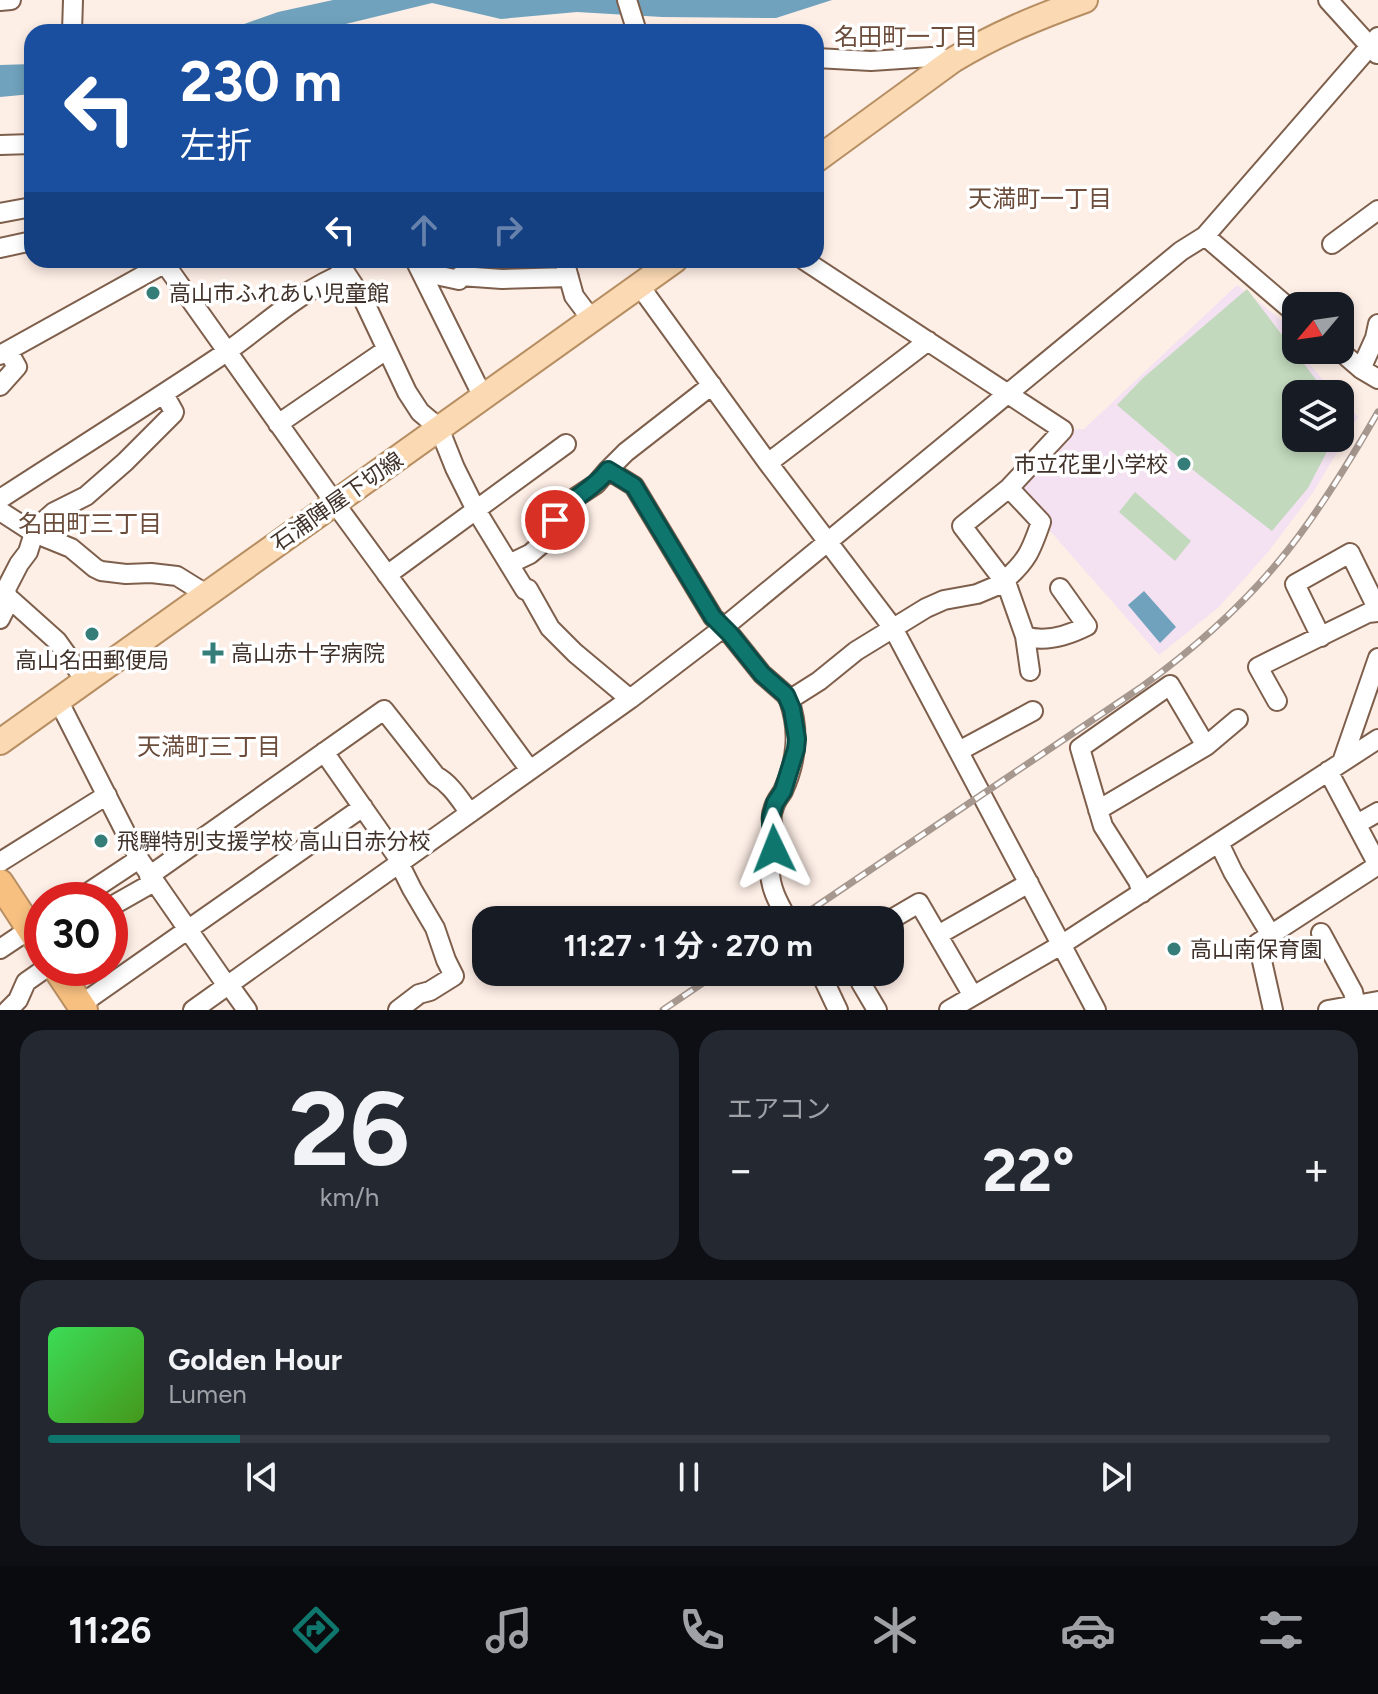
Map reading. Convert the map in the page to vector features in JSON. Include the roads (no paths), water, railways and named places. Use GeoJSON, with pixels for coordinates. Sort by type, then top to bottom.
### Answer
{"type":"FeatureCollection","features":[{"type":"Feature","properties":{"kind":"highway"},"geometry":{"type":"LineString","coordinates":[[0,883],[24,916]]}},
{"type":"Feature","properties":{"kind":"highway"},"geometry":{"type":"LineString","coordinates":[[68,986],[82,1007]]}},
{"type":"Feature","properties":{"kind":"main road"},"geometry":{"type":"LineString","coordinates":[[824,154],[976,46],[1017,25],[1085,0]]}},
{"type":"Feature","properties":{"kind":"main road","name":"石浦陣屋下切線"},"geometry":{"type":"LineString","coordinates":[[0,742],[663,268]]}},
{"type":"Feature","properties":{"kind":"street"},"geometry":{"type":"LineString","coordinates":[[0,1],[11,0]]}},
{"type":"Feature","properties":{"kind":"street"},"geometry":{"type":"LineString","coordinates":[[72,24],[73,0]]}},
{"type":"Feature","properties":{"kind":"street"},"geometry":{"type":"LineString","coordinates":[[627,0],[634,24]]}},
{"type":"Feature","properties":{"kind":"street"},"geometry":{"type":"LineString","coordinates":[[193,1010],[630,699],[723,628],[1181,251],[1205,236],[1375,47],[1328,0]]}},
{"type":"Feature","properties":{"kind":"street"},"geometry":{"type":"LineString","coordinates":[[824,58],[871,61],[931,57],[953,60]]}},
{"type":"Feature","properties":{"kind":"street"},"geometry":{"type":"LineString","coordinates":[[0,145],[24,144]]}},
{"type":"Feature","properties":{"kind":"street"},"geometry":{"type":"LineString","coordinates":[[0,213],[24,208]]}},
{"type":"Feature","properties":{"kind":"street"},"geometry":{"type":"LineString","coordinates":[[1332,244],[1375,217]]}},
{"type":"Feature","properties":{"kind":"street"},"geometry":{"type":"LineString","coordinates":[[1205,236],[1282,302]]}},
{"type":"Feature","properties":{"kind":"street"},"geometry":{"type":"LineString","coordinates":[[0,248],[24,243]]}},
{"type":"Feature","properties":{"kind":"street"},"geometry":{"type":"LineString","coordinates":[[0,386],[17,367],[4,353],[154,268]]}},
{"type":"Feature","properties":{"kind":"street"},"geometry":{"type":"LineString","coordinates":[[169,268],[334,502],[530,770]]}},
{"type":"Feature","properties":{"kind":"street"},"geometry":{"type":"LineString","coordinates":[[0,499],[227,352],[298,297],[330,279],[339,268]]}},
{"type":"Feature","properties":{"kind":"street"},"geometry":{"type":"LineString","coordinates":[[342,268],[364,301],[407,392],[420,412],[439,428],[476,510],[550,628],[630,699]]}},
{"type":"Feature","properties":{"kind":"street"},"geometry":{"type":"LineString","coordinates":[[419,268],[459,280],[460,276],[502,279],[566,268],[574,296],[592,320]]}},
{"type":"Feature","properties":{"kind":"street"},"geometry":{"type":"LineString","coordinates":[[419,268],[483,397]]}},
{"type":"Feature","properties":{"kind":"street"},"geometry":{"type":"LineString","coordinates":[[816,268],[1063,430],[1009,488],[962,526],[1011,592],[1025,636],[1030,671]]}},
{"type":"Feature","properties":{"kind":"street"},"geometry":{"type":"LineString","coordinates":[[639,285],[893,628],[1096,1010]]}},
{"type":"Feature","properties":{"kind":"street"},"geometry":{"type":"LineString","coordinates":[[1361,369],[1378,324]]}},
{"type":"Feature","properties":{"kind":"street"},"geometry":{"type":"LineString","coordinates":[[768,463],[928,341]]}},
{"type":"Feature","properties":{"kind":"street"},"geometry":{"type":"LineString","coordinates":[[278,424],[386,350]]}},
{"type":"Feature","properties":{"kind":"street"},"geometry":{"type":"LineString","coordinates":[[1354,363],[1378,379]]}},
{"type":"Feature","properties":{"kind":"street"},"geometry":{"type":"LineString","coordinates":[[509,564],[543,543],[562,509],[596,484],[626,452],[712,385]]}},
{"type":"Feature","properties":{"kind":"street"},"geometry":{"type":"LineString","coordinates":[[0,619],[6,607],[4,593],[28,552],[34,533],[54,512],[86,496],[173,414],[164,394]]}},
{"type":"Feature","properties":{"kind":"street"},"geometry":{"type":"LineString","coordinates":[[387,575],[566,444]]}},
{"type":"Feature","properties":{"kind":"street"},"geometry":{"type":"LineString","coordinates":[[614,464],[634,486],[713,617],[789,700],[796,725],[796,749],[771,817],[775,837],[770,877],[780,906]]}},
{"type":"Feature","properties":{"kind":"street"},"geometry":{"type":"LineString","coordinates":[[789,700],[926,608],[1005,583],[1030,553],[1041,522],[1009,488]]}},
{"type":"Feature","properties":{"kind":"street"},"geometry":{"type":"LineString","coordinates":[[0,511],[34,533],[71,548],[101,571],[177,576],[206,594]]}},
{"type":"Feature","properties":{"kind":"street"},"geometry":{"type":"LineString","coordinates":[[1277,701],[1258,667],[1321,637],[1368,613],[1378,611],[1350,553],[1295,584],[1321,637]]}},
{"type":"Feature","properties":{"kind":"street"},"geometry":{"type":"LineString","coordinates":[[1025,636],[1038,639],[1063,636],[1087,626],[1060,588]]}},
{"type":"Feature","properties":{"kind":"street"},"geometry":{"type":"LineString","coordinates":[[4,593],[57,641],[85,680]]}},
{"type":"Feature","properties":{"kind":"street"},"geometry":{"type":"LineString","coordinates":[[1273,1010],[1258,943],[1378,865],[1357,824],[1335,767],[1378,658]]}},
{"type":"Feature","properties":{"kind":"street"},"geometry":{"type":"LineString","coordinates":[[1142,893],[1138,881],[1103,826],[1080,748],[1170,685],[1206,746]]}},
{"type":"Feature","properties":{"kind":"street"},"geometry":{"type":"LineString","coordinates":[[58,700],[139,859],[247,1010]]}},
{"type":"Feature","properties":{"kind":"street"},"geometry":{"type":"LineString","coordinates":[[128,895],[384,710],[436,776],[454,790],[470,813]]}},
{"type":"Feature","properties":{"kind":"street"},"geometry":{"type":"LineString","coordinates":[[959,751],[1033,711]]}},
{"type":"Feature","properties":{"kind":"street"},"geometry":{"type":"LineString","coordinates":[[1098,810],[1206,746],[1238,719]]}},
{"type":"Feature","properties":{"kind":"street"},"geometry":{"type":"LineString","coordinates":[[949,1010],[1061,945],[1378,739]]}},
{"type":"Feature","properties":{"kind":"street"},"geometry":{"type":"LineString","coordinates":[[324,752],[400,862],[435,928],[454,976],[419,994],[398,1010]]}},
{"type":"Feature","properties":{"kind":"street"},"geometry":{"type":"LineString","coordinates":[[0,862],[107,795]]}},
{"type":"Feature","properties":{"kind":"street"},"geometry":{"type":"LineString","coordinates":[[82,1007],[187,928],[363,807]]}},
{"type":"Feature","properties":{"kind":"street"},"geometry":{"type":"LineString","coordinates":[[1357,824],[1378,812]]}},
{"type":"Feature","properties":{"kind":"street"},"geometry":{"type":"LineString","coordinates":[[1219,843],[1271,935]]}},
{"type":"Feature","properties":{"kind":"street"},"geometry":{"type":"LineString","coordinates":[[104,882],[139,859]]}},
{"type":"Feature","properties":{"kind":"street"},"geometry":{"type":"LineString","coordinates":[[938,935],[1029,883]]}},
{"type":"Feature","properties":{"kind":"street"},"geometry":{"type":"LineString","coordinates":[[904,912],[919,903],[973,996]]}},
{"type":"Feature","properties":{"kind":"street"},"geometry":{"type":"LineString","coordinates":[[1321,933],[1353,992],[1356,1005]]}},
{"type":"Feature","properties":{"kind":"street"},"geometry":{"type":"LineString","coordinates":[[0,949],[24,938]]}},
{"type":"Feature","properties":{"kind":"street"},"geometry":{"type":"LineString","coordinates":[[8,1010],[18,1000],[24,986]]}},
{"type":"Feature","properties":{"kind":"street"},"geometry":{"type":"LineString","coordinates":[[827,986],[838,1010]]}},
{"type":"Feature","properties":{"kind":"street"},"geometry":{"type":"LineString","coordinates":[[863,986],[877,1010]]}},
{"type":"Feature","properties":{"kind":"street"},"geometry":{"type":"LineString","coordinates":[[1328,1010],[1378,1001]]}},
{"type":"Feature","properties":{"kind":"water"},"geometry":{"type":"Polygon","coordinates":[[[333,0],[832,0],[776,18],[662,17],[577,12],[501,19],[432,3],[346,24],[244,24],[278,12],[333,0]]]}},
{"type":"Feature","properties":{"kind":"water"},"geometry":{"type":"Polygon","coordinates":[[[24,64],[24,95],[0,97],[0,65],[24,64]]]}},
{"type":"Feature","properties":{"kind":"water"},"geometry":{"type":"Polygon","coordinates":[[[1144,591],[1176,627],[1160,643],[1128,605],[1144,591]]]}},
{"type":"Feature","properties":{"kind":"railway"},"geometry":{"type":"LineString","coordinates":[[817,906],[1140,688],[1199,641],[1237,607],[1288,550],[1336,482],[1378,412]]}},
{"type":"Feature","properties":{"kind":"railway"},"geometry":{"type":"LineString","coordinates":[[663,1010],[698,986]]}},
{"type":"Feature","properties":{"kind":"place","name":"高山市ふれあい児童館"},"geometry":{"type":"Point","coordinates":[153,293]}},
{"type":"Feature","properties":{"kind":"place","name":"市立花里小学校"},"geometry":{"type":"Point","coordinates":[1184,464]}},
{"type":"Feature","properties":{"kind":"place","name":"高山名田郵便局"},"geometry":{"type":"Point","coordinates":[92,634]}},
{"type":"Feature","properties":{"kind":"place","name":"高山赤十字病院"},"geometry":{"type":"Point","coordinates":[213,653]}},
{"type":"Feature","properties":{"kind":"place","name":"飛騨特別支援学校 高山日赤分校"},"geometry":{"type":"Point","coordinates":[101,841]}},
{"type":"Feature","properties":{"kind":"place","name":"高山南保育園"},"geometry":{"type":"Point","coordinates":[1174,949]}},
{"type":"Feature","properties":{"kind":"district","name":"名田町一丁目"},"geometry":{"type":"Point","coordinates":[906,37]}},
{"type":"Feature","properties":{"kind":"district","name":"天満町一丁目"},"geometry":{"type":"Point","coordinates":[1040,199]}},
{"type":"Feature","properties":{"kind":"district","name":"名田町三丁目"},"geometry":{"type":"Point","coordinates":[90,524]}},
{"type":"Feature","properties":{"kind":"district","name":"天満町三丁目"},"geometry":{"type":"Point","coordinates":[209,747]}}]}
